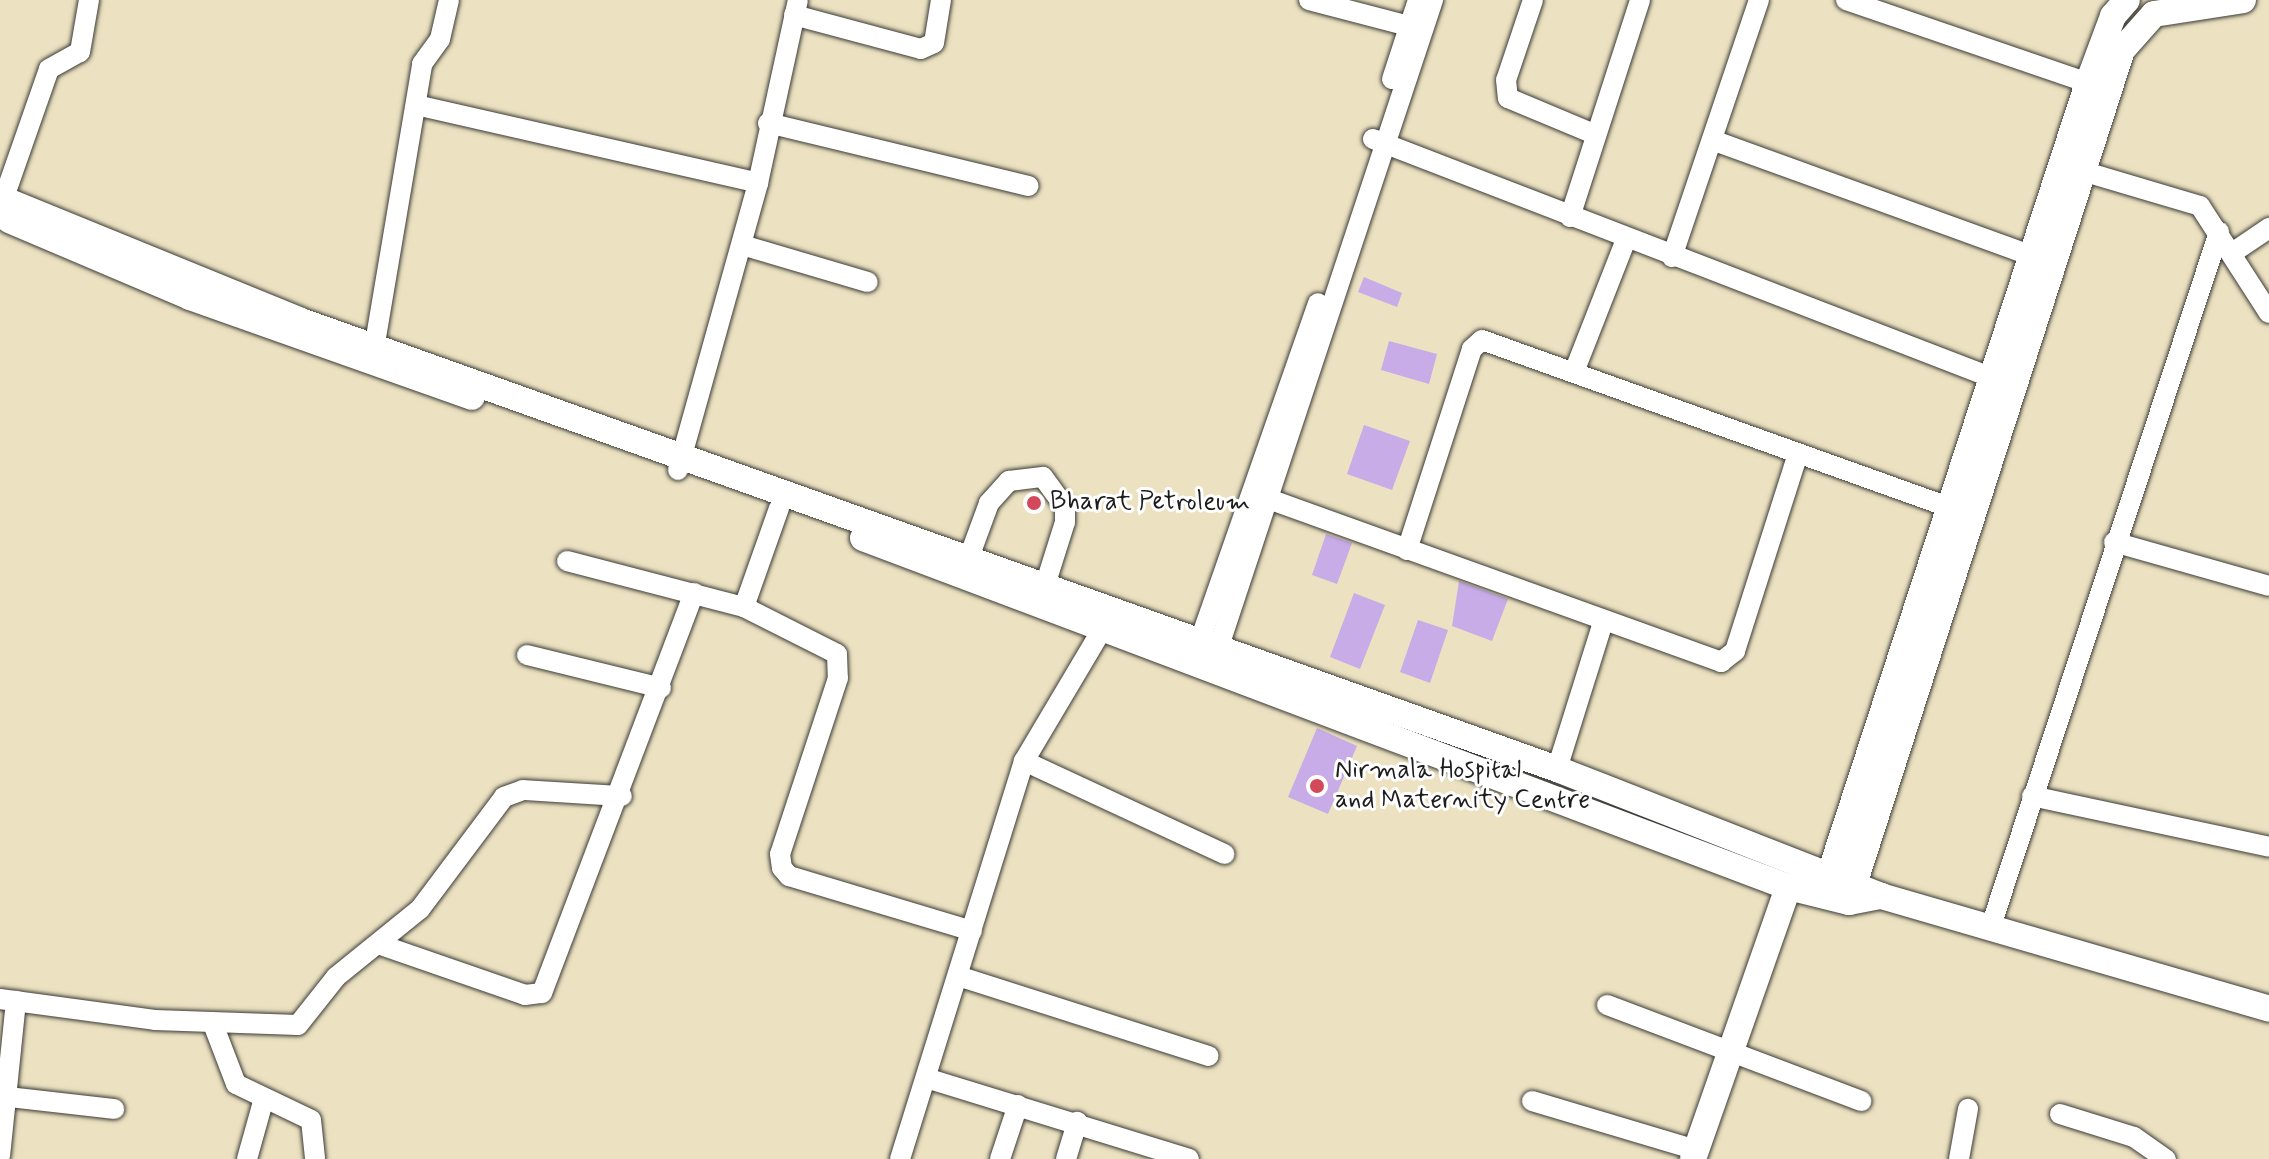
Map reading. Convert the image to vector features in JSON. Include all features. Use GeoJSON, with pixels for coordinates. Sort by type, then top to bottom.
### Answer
{"type":"FeatureCollection","features":[{"type":"Feature","properties":{"kind":"main road"},"geometry":{"type":"LineString","coordinates":[[1839,888],[1946,506],[2088,83],[2113,16],[2127,0]]}},
{"type":"Feature","properties":{"kind":"main road"},"geometry":{"type":"LineString","coordinates":[[1839,888],[2122,50],[2137,27],[2154,14],[2243,0]]}},
{"type":"Feature","properties":{"kind":"main road"},"geometry":{"type":"LineString","coordinates":[[1,206],[373,356],[680,462],[1043,593],[1208,646],[1557,769],[1739,855],[1788,887],[1839,888]]}},
{"type":"Feature","properties":{"kind":"main road"},"geometry":{"type":"LineString","coordinates":[[680,462],[779,508],[966,566]]}},
{"type":"Feature","properties":{"kind":"main road"},"geometry":{"type":"LineString","coordinates":[[1043,593],[1104,626],[1739,855],[1839,888],[1881,896],[2269,1009]]}},
{"type":"Feature","properties":{"kind":"main road"},"geometry":{"type":"LineString","coordinates":[[1695,1154],[1727,1054],[1788,887]]}},
{"type":"Feature","properties":{"kind":"street"},"geometry":{"type":"LineString","coordinates":[[1,206],[49,69],[80,52],[89,0]]}},
{"type":"Feature","properties":{"kind":"street"},"geometry":{"type":"LineString","coordinates":[[373,356],[422,64],[440,39],[449,0]]}},
{"type":"Feature","properties":{"kind":"street"},"geometry":{"type":"LineString","coordinates":[[680,462],[758,183],[768,123],[796,8],[921,49],[934,43],[941,0]]}},
{"type":"Feature","properties":{"kind":"street"},"geometry":{"type":"LineString","coordinates":[[1309,0],[1409,26]]}},
{"type":"Feature","properties":{"kind":"street"},"geometry":{"type":"LineString","coordinates":[[1379,142],[1418,0]]}},
{"type":"Feature","properties":{"kind":"street"},"geometry":{"type":"LineString","coordinates":[[1208,646],[1379,142],[1433,0]]}},
{"type":"Feature","properties":{"kind":"street"},"geometry":{"type":"LineString","coordinates":[[1533,0],[1506,80],[1508,98],[1594,134]]}},
{"type":"Feature","properties":{"kind":"street"},"geometry":{"type":"LineString","coordinates":[[1570,217],[1594,134],[1640,0]]}},
{"type":"Feature","properties":{"kind":"street"},"geometry":{"type":"LineString","coordinates":[[1672,257],[1759,0]]}},
{"type":"Feature","properties":{"kind":"street"},"geometry":{"type":"LineString","coordinates":[[1846,0],[2088,83]]}},
{"type":"Feature","properties":{"kind":"street"},"geometry":{"type":"LineString","coordinates":[[416,105],[758,183]]}},
{"type":"Feature","properties":{"kind":"street"},"geometry":{"type":"LineString","coordinates":[[768,123],[1028,186]]}},
{"type":"Feature","properties":{"kind":"street"},"geometry":{"type":"LineString","coordinates":[[1712,140],[2032,256]]}},
{"type":"Feature","properties":{"kind":"street"},"geometry":{"type":"LineString","coordinates":[[1379,142],[1990,377]]}},
{"type":"Feature","properties":{"kind":"street"},"geometry":{"type":"LineString","coordinates":[[2082,171],[2182,197],[2219,232],[2269,313]]}},
{"type":"Feature","properties":{"kind":"street"},"geometry":{"type":"LineString","coordinates":[[2232,253],[2269,228]]}},
{"type":"Feature","properties":{"kind":"street"},"geometry":{"type":"LineString","coordinates":[[1990,929],[2114,542],[2219,232]]}},
{"type":"Feature","properties":{"kind":"street"},"geometry":{"type":"LineString","coordinates":[[1574,372],[1626,239]]}},
{"type":"Feature","properties":{"kind":"street"},"geometry":{"type":"LineString","coordinates":[[742,245],[868,282]]}},
{"type":"Feature","properties":{"kind":"street"},"geometry":{"type":"LineString","coordinates":[[1407,550],[1476,343],[1490,340],[1797,457],[1946,506]]}},
{"type":"Feature","properties":{"kind":"street"},"geometry":{"type":"LineString","coordinates":[[1259,496],[1711,663],[1728,659],[1797,457]]}},
{"type":"Feature","properties":{"kind":"street"},"geometry":{"type":"LineString","coordinates":[[966,566],[989,503],[1009,481],[1043,477],[1065,507],[1043,593]]}},
{"type":"Feature","properties":{"kind":"street"},"geometry":{"type":"LineString","coordinates":[[744,607],[779,508]]}},
{"type":"Feature","properties":{"kind":"street"},"geometry":{"type":"LineString","coordinates":[[2114,542],[2269,586]]}},
{"type":"Feature","properties":{"kind":"street"},"geometry":{"type":"LineString","coordinates":[[567,561],[744,607],[841,662],[780,854],[782,868],[972,931]]}},
{"type":"Feature","properties":{"kind":"street"},"geometry":{"type":"LineString","coordinates":[[381,945],[525,995],[542,993],[622,796],[694,593]]}},
{"type":"Feature","properties":{"kind":"street"},"geometry":{"type":"LineString","coordinates":[[1557,769],[1602,625]]}},
{"type":"Feature","properties":{"kind":"street"},"geometry":{"type":"LineString","coordinates":[[900,1159],[1024,761],[1104,626]]}},
{"type":"Feature","properties":{"kind":"street"},"geometry":{"type":"LineString","coordinates":[[527,655],[661,688]]}},
{"type":"Feature","properties":{"kind":"street"},"geometry":{"type":"LineString","coordinates":[[1024,761],[1224,854]]}},
{"type":"Feature","properties":{"kind":"street"},"geometry":{"type":"LineString","coordinates":[[0,1156],[8,1000],[213,1024],[298,1025],[336,977],[381,945],[420,909],[504,797],[523,790],[622,796]]}},
{"type":"Feature","properties":{"kind":"street"},"geometry":{"type":"LineString","coordinates":[[2032,796],[2269,847]]}},
{"type":"Feature","properties":{"kind":"street"},"geometry":{"type":"LineString","coordinates":[[958,976],[1209,1056]]}},
{"type":"Feature","properties":{"kind":"street"},"geometry":{"type":"LineString","coordinates":[[1607,1005],[1727,1054],[1861,1101]]}},
{"type":"Feature","properties":{"kind":"street"},"geometry":{"type":"LineString","coordinates":[[213,1024],[236,1084],[311,1120],[315,1159]]}},
{"type":"Feature","properties":{"kind":"street"},"geometry":{"type":"LineString","coordinates":[[926,1078],[1189,1159]]}},
{"type":"Feature","properties":{"kind":"street"},"geometry":{"type":"LineString","coordinates":[[3,1097],[114,1109]]}},
{"type":"Feature","properties":{"kind":"street"},"geometry":{"type":"LineString","coordinates":[[247,1159],[264,1098]]}},
{"type":"Feature","properties":{"kind":"street"},"geometry":{"type":"LineString","coordinates":[[1532,1101],[1695,1154]]}},
{"type":"Feature","properties":{"kind":"street"},"geometry":{"type":"LineString","coordinates":[[1000,1159],[1018,1105]]}},
{"type":"Feature","properties":{"kind":"street"},"geometry":{"type":"LineString","coordinates":[[1959,1159],[1968,1109]]}},
{"type":"Feature","properties":{"kind":"street"},"geometry":{"type":"LineString","coordinates":[[2060,1114],[2134,1137],[2166,1159]]}},
{"type":"Feature","properties":{"kind":"street"},"geometry":{"type":"LineString","coordinates":[[1066,1159],[1077,1122]]}},
{"type":"Feature","properties":{"kind":"building"},"geometry":{"type":"Polygon","coordinates":[[[1364,277],[1402,293],[1397,307],[1358,292],[1364,277]]]}},
{"type":"Feature","properties":{"kind":"building"},"geometry":{"type":"Polygon","coordinates":[[[1389,341],[1437,354],[1429,384],[1381,370],[1389,341]]]}},
{"type":"Feature","properties":{"kind":"building"},"geometry":{"type":"Polygon","coordinates":[[[1364,425],[1410,441],[1392,490],[1347,474],[1364,425]]]}},
{"type":"Feature","properties":{"kind":"building"},"geometry":{"type":"Polygon","coordinates":[[[1326,534],[1352,543],[1337,584],[1312,575],[1326,534]]]}},
{"type":"Feature","properties":{"kind":"building"},"geometry":{"type":"Polygon","coordinates":[[[1459,581],[1508,599],[1492,641],[1452,626],[1459,581]]]}},
{"type":"Feature","properties":{"kind":"building"},"geometry":{"type":"Polygon","coordinates":[[[1354,593],[1385,605],[1360,669],[1330,657],[1354,593]]]}},
{"type":"Feature","properties":{"kind":"building"},"geometry":{"type":"Polygon","coordinates":[[[1418,620],[1448,630],[1430,683],[1400,672],[1418,620]]]}},
{"type":"Feature","properties":{"kind":"building"},"geometry":{"type":"Polygon","coordinates":[[[1317,728],[1357,746],[1328,814],[1288,797],[1317,728]]]}},
{"type":"Feature","properties":{"kind":"place","name":"Bharat Petroleum"},"geometry":{"type":"Point","coordinates":[1034,503]}},
{"type":"Feature","properties":{"kind":"place","name":"Nirmala Hospital and Maternity Centre"},"geometry":{"type":"Point","coordinates":[1317,786]}}]}
